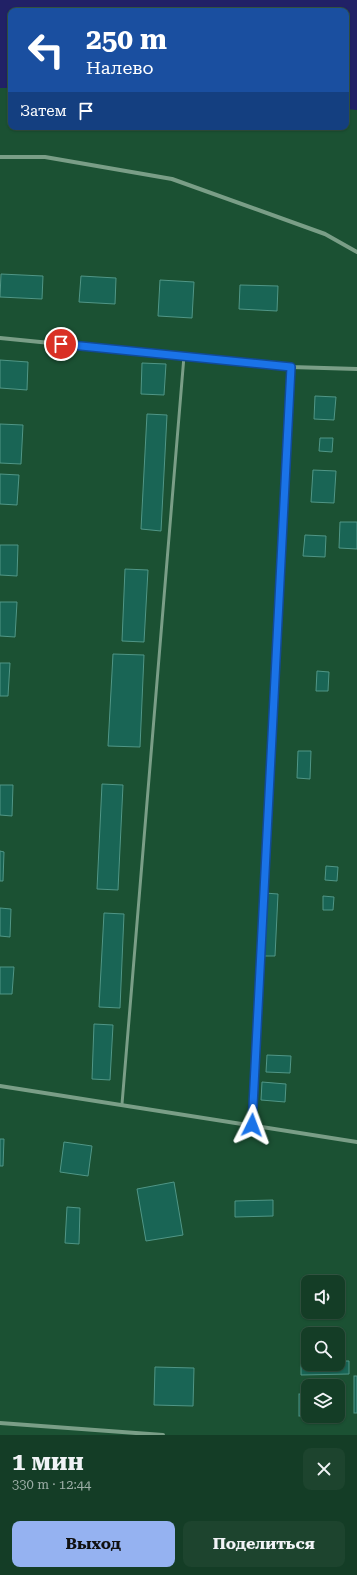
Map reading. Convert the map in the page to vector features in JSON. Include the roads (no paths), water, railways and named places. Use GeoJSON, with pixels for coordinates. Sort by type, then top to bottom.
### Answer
{"type":"FeatureCollection","features":[{"type":"Feature","properties":{"kind":"street"},"geometry":{"type":"LineString","coordinates":[[0,157],[45,157],[172,179],[325,234],[357,252]]}},
{"type":"Feature","properties":{"kind":"street"},"geometry":{"type":"LineString","coordinates":[[0,338],[291,367],[357,369]]}},
{"type":"Feature","properties":{"kind":"street"},"geometry":{"type":"LineString","coordinates":[[0,1086],[357,1142]]}},
{"type":"Feature","properties":{"kind":"street"},"geometry":{"type":"LineString","coordinates":[[0,1423],[163,1435]]}},
{"type":"Feature","properties":{"kind":"lane"},"geometry":{"type":"LineString","coordinates":[[122,1104],[184,356]]}},
{"type":"Feature","properties":{"kind":"lane"},"geometry":{"type":"LineString","coordinates":[[252,1125],[291,367]]}}]}
